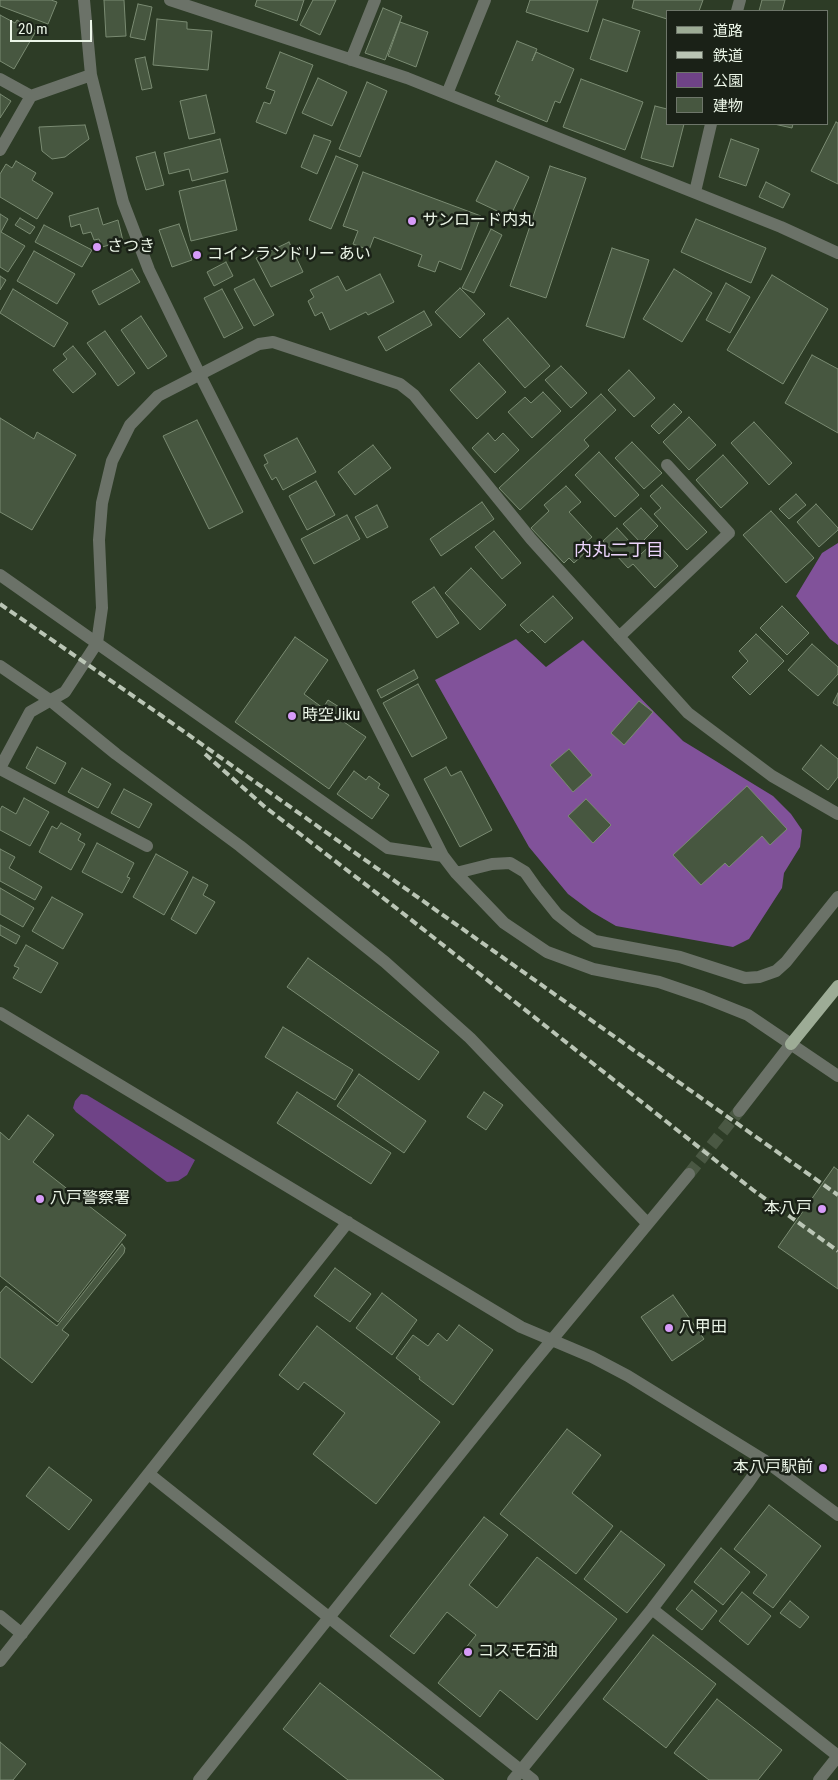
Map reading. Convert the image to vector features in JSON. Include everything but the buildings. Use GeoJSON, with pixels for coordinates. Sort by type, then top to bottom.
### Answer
{"type":"FeatureCollection","features":[{"type":"Feature","properties":{"kind":"main road"},"geometry":{"type":"LineString","coordinates":[[791,1044],[838,986]]}},
{"type":"Feature","properties":{"kind":"street"},"geometry":{"type":"LineString","coordinates":[[84,0],[91,74],[123,202],[149,270],[200,375],[444,856],[456,873],[504,923],[548,952],[592,969],[659,982],[748,1015],[838,1076]]}},
{"type":"Feature","properties":{"kind":"street"},"geometry":{"type":"LineString","coordinates":[[170,0],[407,78],[781,226],[838,253]]}},
{"type":"Feature","properties":{"kind":"street"},"geometry":{"type":"LineString","coordinates":[[352,60],[375,0]]}},
{"type":"Feature","properties":{"kind":"street"},"geometry":{"type":"LineString","coordinates":[[447,94],[485,0]]}},
{"type":"Feature","properties":{"kind":"street"},"geometry":{"type":"LineString","coordinates":[[0,150],[31,96],[91,74]]}},
{"type":"Feature","properties":{"kind":"street"},"geometry":{"type":"LineString","coordinates":[[0,78],[31,96]]}},
{"type":"Feature","properties":{"kind":"street"},"geometry":{"type":"LineString","coordinates":[[695,192],[711,125]]}},
{"type":"Feature","properties":{"kind":"street"},"geometry":{"type":"LineString","coordinates":[[147,846],[0,769],[30,712],[65,692],[97,643],[102,608],[99,540],[102,503],[112,461],[130,425],[158,396],[259,344],[273,342],[400,384],[414,395],[531,539],[688,713],[772,776],[838,814]]}},
{"type":"Feature","properties":{"kind":"street"},"geometry":{"type":"LineString","coordinates":[[620,637],[729,533],[667,465]]}},
{"type":"Feature","properties":{"kind":"street"},"geometry":{"type":"LineString","coordinates":[[0,575],[388,848],[444,856]]}},
{"type":"Feature","properties":{"kind":"street"},"geometry":{"type":"LineString","coordinates":[[0,666],[51,701],[116,754],[240,846],[386,962],[470,1038],[647,1224]]}},
{"type":"Feature","properties":{"kind":"street"},"geometry":{"type":"LineString","coordinates":[[456,873],[492,864],[510,863],[525,872],[557,914],[595,941],[680,957],[744,978],[760,977],[776,971],[786,962],[838,897]]}},
{"type":"Feature","properties":{"kind":"street"},"geometry":{"type":"LineString","coordinates":[[0,1013],[521,1327],[628,1376],[764,1460],[838,1515]]}},
{"type":"Feature","properties":{"kind":"street"},"geometry":{"type":"LineString","coordinates":[[739,1111],[791,1044]]}},
{"type":"Feature","properties":{"kind":"street"},"geometry":{"type":"LineString","coordinates":[[200,1780],[551,1340],[689,1174]]}},
{"type":"Feature","properties":{"kind":"street"},"geometry":{"type":"LineString","coordinates":[[0,1661],[348,1222]]}},
{"type":"Feature","properties":{"kind":"street"},"geometry":{"type":"LineString","coordinates":[[517,1775],[652,1608],[764,1460]]}},
{"type":"Feature","properties":{"kind":"street"},"geometry":{"type":"LineString","coordinates":[[149,1474],[329,1618],[517,1775],[533,1780]]}},
{"type":"Feature","properties":{"kind":"street"},"geometry":{"type":"LineString","coordinates":[[652,1608],[838,1756],[819,1780]]}},
{"type":"Feature","properties":{"kind":"street"},"geometry":{"type":"LineString","coordinates":[[0,1616],[22,1634]]}},
{"type":"Feature","properties":{"kind":"green space"},"geometry":{"type":"Polygon","coordinates":[[[81,1094],[87,1095],[195,1160],[187,1175],[178,1181],[167,1182],[156,1174],[76,1112],[73,1108],[75,1101],[81,1094]]]}},
{"type":"Feature","properties":{"kind":"shaded area"},"geometry":{"type":"Polygon","coordinates":[[[838,543],[838,645],[830,639],[796,596],[822,553],[838,543]]]}},
{"type":"Feature","properties":{"kind":"shaded area"},"geometry":{"type":"Polygon","coordinates":[[[516,639],[546,667],[583,640],[683,741],[773,796],[791,814],[802,830],[800,847],[784,873],[782,888],[749,939],[733,947],[616,926],[592,912],[568,894],[529,847],[435,680],[516,639]]]}},
{"type":"Feature","properties":{"kind":"tunnel"},"geometry":{"type":"LineString","coordinates":[[689,1174],[739,1111]]}},
{"type":"Feature","properties":{"kind":"railway"},"geometry":{"type":"LineString","coordinates":[[0,604],[162,716],[838,1195]]}},
{"type":"Feature","properties":{"kind":"railway"},"geometry":{"type":"LineString","coordinates":[[205,754],[265,807],[400,911],[753,1190],[838,1251]]}},
{"type":"Feature","properties":{"kind":"place","name":"サンロード内丸"},"geometry":{"type":"Point","coordinates":[412,221]}},
{"type":"Feature","properties":{"kind":"place","name":"さつき"},"geometry":{"type":"Point","coordinates":[97,247]}},
{"type":"Feature","properties":{"kind":"place","name":"コインランドリー あい"},"geometry":{"type":"Point","coordinates":[197,255]}},
{"type":"Feature","properties":{"kind":"place","name":"時空Jiku"},"geometry":{"type":"Point","coordinates":[292,716]}},
{"type":"Feature","properties":{"kind":"place","name":"八戸警察署"},"geometry":{"type":"Point","coordinates":[40,1199]}},
{"type":"Feature","properties":{"kind":"place","name":"本八戸"},"geometry":{"type":"Point","coordinates":[822,1209]}},
{"type":"Feature","properties":{"kind":"place","name":"八甲田"},"geometry":{"type":"Point","coordinates":[669,1328]}},
{"type":"Feature","properties":{"kind":"place","name":"本八戸駅前"},"geometry":{"type":"Point","coordinates":[823,1468]}},
{"type":"Feature","properties":{"kind":"place","name":"コスモ石油"},"geometry":{"type":"Point","coordinates":[468,1652]}},
{"type":"Feature","properties":{"kind":"district","name":"内丸二丁目"},"geometry":{"type":"Point","coordinates":[619,551]}}]}
